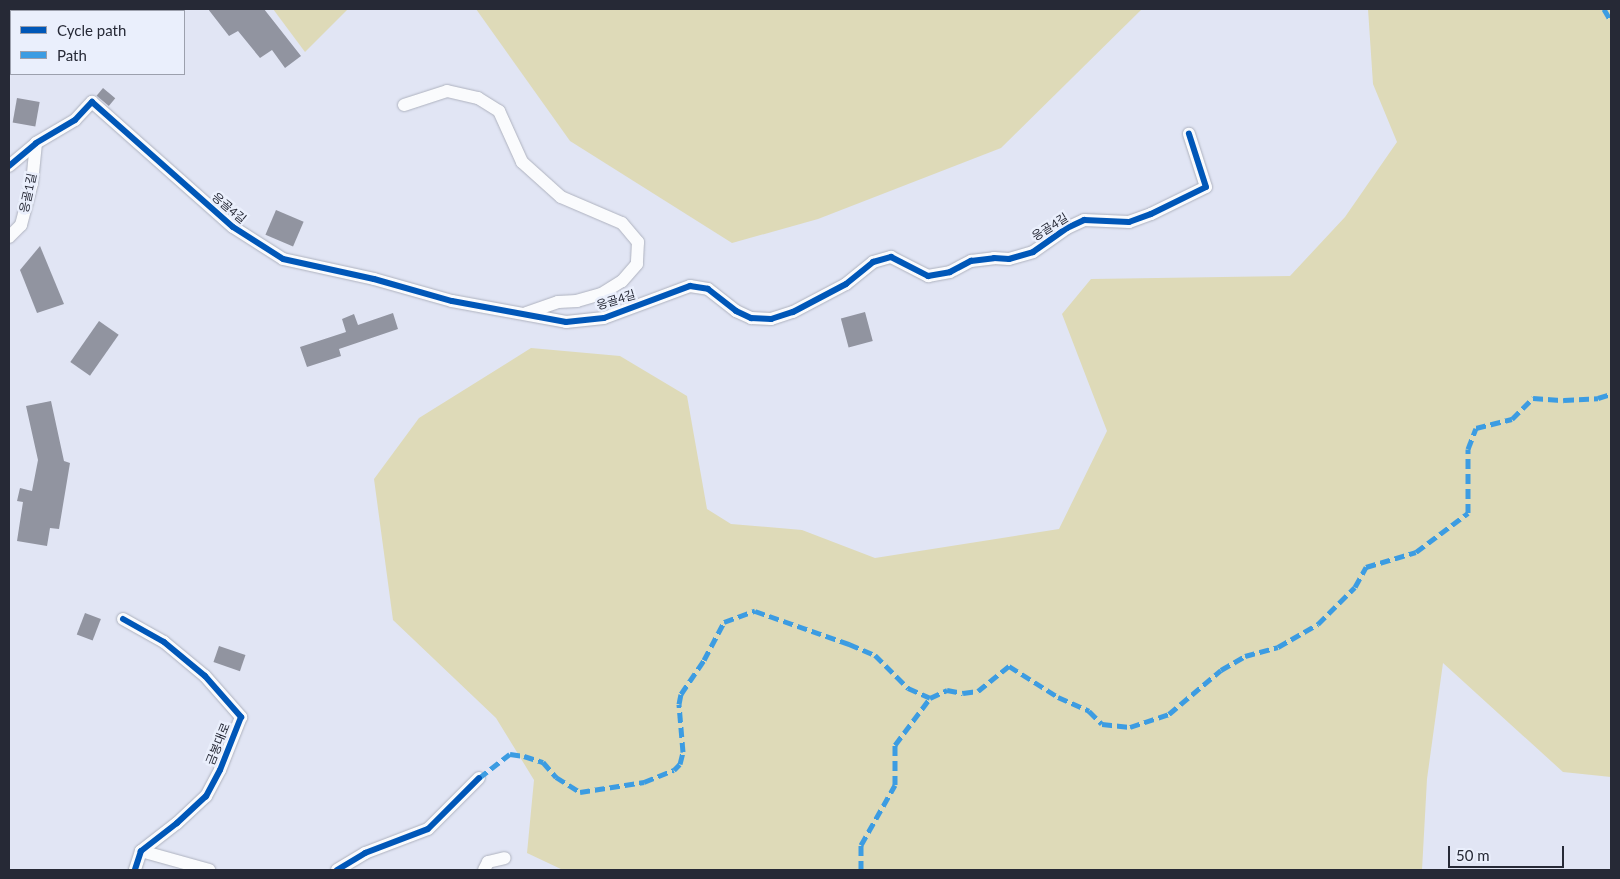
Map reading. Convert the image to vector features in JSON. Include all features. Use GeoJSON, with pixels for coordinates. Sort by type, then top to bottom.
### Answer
{"type":"FeatureCollection","features":[{"type":"Feature","properties":{"kind":"street","name":"응골4길"},"geometry":{"type":"LineString","coordinates":[[404,105],[447,91],[478,98],[499,111],[522,162],[561,197],[622,223],[638,242],[637,264],[622,281],[601,294],[577,301],[558,302],[524,314]]}},
{"type":"Feature","properties":{"kind":"street","name":"응골4길"},"geometry":{"type":"LineString","coordinates":[[9,166],[36,143],[75,120],[92,102],[233,227],[283,259],[374,280],[452,301],[566,322],[604,318],[690,286],[708,289],[736,311],[751,318],[771,319],[793,312],[846,284],[873,262],[891,258],[928,276],[950,272],[971,261],[1009,259],[1033,252],[1067,228],[1084,220],[1129,222],[1166,208],[1206,186],[1189,134]]}},
{"type":"Feature","properties":{"kind":"street","name":"응골1길"},"geometry":{"type":"LineString","coordinates":[[9,237],[21,225],[32,183],[36,143]]}},
{"type":"Feature","properties":{"kind":"street","name":"금봉대로"},"geometry":{"type":"LineString","coordinates":[[123,619],[164,642],[205,676],[241,717],[236,734],[206,796],[177,823],[141,851]]}},
{"type":"Feature","properties":{"kind":"street"},"geometry":{"type":"LineString","coordinates":[[337,870],[365,854],[428,829],[479,778]]}},
{"type":"Feature","properties":{"kind":"street"},"geometry":{"type":"LineString","coordinates":[[135,870],[141,851],[209,870]]}},
{"type":"Feature","properties":{"kind":"street"},"geometry":{"type":"LineString","coordinates":[[484,870],[488,862],[504,858]]}},
{"type":"Feature","properties":{"kind":"shaded area"},"geometry":{"type":"Polygon","coordinates":[[[273,9],[348,9],[305,52],[273,9]]]}},
{"type":"Feature","properties":{"kind":"shaded area"},"geometry":{"type":"Polygon","coordinates":[[[476,9],[1142,9],[1001,148],[818,219],[732,243],[570,141],[476,9]]]}},
{"type":"Feature","properties":{"kind":"shaded area"},"geometry":{"type":"Polygon","coordinates":[[[1368,9],[1611,9],[1611,777],[1563,772],[1443,663],[1427,779],[1422,870],[563,870],[527,853],[534,780],[496,718],[393,620],[374,479],[419,418],[531,348],[620,356],[687,396],[707,509],[731,524],[802,530],[875,558],[1059,529],[1107,431],[1062,314],[1091,279],[1290,276],[1345,217],[1397,142],[1373,84],[1368,9]]]}},
{"type":"Feature","properties":{"kind":"building"},"geometry":{"type":"Polygon","coordinates":[[[208,9],[264,9],[301,56],[285,68],[272,50],[260,58],[238,31],[229,36],[208,9]]]}},
{"type":"Feature","properties":{"kind":"building"},"geometry":{"type":"Polygon","coordinates":[[[103,88],[115,98],[109,106],[97,96],[103,88]]]}},
{"type":"Feature","properties":{"kind":"building"},"geometry":{"type":"Polygon","coordinates":[[[17,98],[40,102],[35,127],[13,123],[17,98]]]}},
{"type":"Feature","properties":{"kind":"building"},"geometry":{"type":"Polygon","coordinates":[[[276,210],[304,222],[293,247],[265,235],[276,210]]]}},
{"type":"Feature","properties":{"kind":"building"},"geometry":{"type":"Polygon","coordinates":[[[40,246],[64,304],[37,313],[20,270],[40,246]]]}},
{"type":"Feature","properties":{"kind":"building"},"geometry":{"type":"Polygon","coordinates":[[[865,312],[873,341],[849,347],[841,318],[865,312]]]}},
{"type":"Feature","properties":{"kind":"building"},"geometry":{"type":"Polygon","coordinates":[[[393,313],[398,329],[339,349],[341,356],[307,367],[300,347],[346,332],[342,319],[354,314],[358,325],[393,313]]]}},
{"type":"Feature","properties":{"kind":"building"},"geometry":{"type":"Polygon","coordinates":[[[99,321],[119,335],[90,376],[70,362],[99,321]]]}},
{"type":"Feature","properties":{"kind":"building"},"geometry":{"type":"Polygon","coordinates":[[[51,401],[64,461],[70,463],[59,529],[50,528],[47,546],[17,541],[23,502],[17,501],[20,488],[32,491],[38,460],[26,406],[51,401]]]}},
{"type":"Feature","properties":{"kind":"building"},"geometry":{"type":"Polygon","coordinates":[[[85,613],[101,619],[93,641],[77,634],[85,613]]]}},
{"type":"Feature","properties":{"kind":"building"},"geometry":{"type":"Polygon","coordinates":[[[219,646],[245,655],[240,671],[213,662],[219,646]]]}},
{"type":"Feature","properties":{"kind":"marked path"},"geometry":{"type":"LineString","coordinates":[[1604,9],[1611,21]]}},
{"type":"Feature","properties":{"kind":"marked path"},"geometry":{"type":"LineString","coordinates":[[861,870],[861,845],[895,785],[895,745],[930,698],[947,690],[963,693],[978,691],[1009,666],[1058,697],[1089,711],[1102,724],[1130,727],[1169,714],[1221,670],[1245,656],[1278,647],[1318,624],[1355,587],[1366,567],[1416,552],[1468,513],[1468,449],[1476,428],[1512,419],[1533,398],[1564,400],[1598,398],[1611,394]]}},
{"type":"Feature","properties":{"kind":"marked path"},"geometry":{"type":"LineString","coordinates":[[479,778],[510,754],[543,762],[556,777],[580,792],[644,782],[674,770],[680,764],[683,752],[679,704],[681,694],[704,660],[724,622],[755,611],[875,655],[908,688],[930,698]]}},
{"type":"Feature","properties":{"kind":"cycle path"},"geometry":{"type":"LineString","coordinates":[[9,166],[36,143],[75,120],[92,102],[233,227],[283,259],[374,279],[452,301],[566,322],[604,318],[690,286],[708,289],[736,311],[751,318],[771,319],[793,312],[846,284],[873,262],[891,257],[928,276],[950,272],[971,261],[994,258],[1009,259],[1033,252],[1067,228],[1084,220],[1129,222],[1151,214],[1206,187],[1189,134]]}},
{"type":"Feature","properties":{"kind":"cycle path"},"geometry":{"type":"LineString","coordinates":[[123,619],[164,642],[205,676],[241,717],[220,770],[206,796],[177,823],[141,851],[135,870]]}},
{"type":"Feature","properties":{"kind":"cycle path"},"geometry":{"type":"LineString","coordinates":[[337,870],[365,853],[428,829],[479,778]]}}]}
